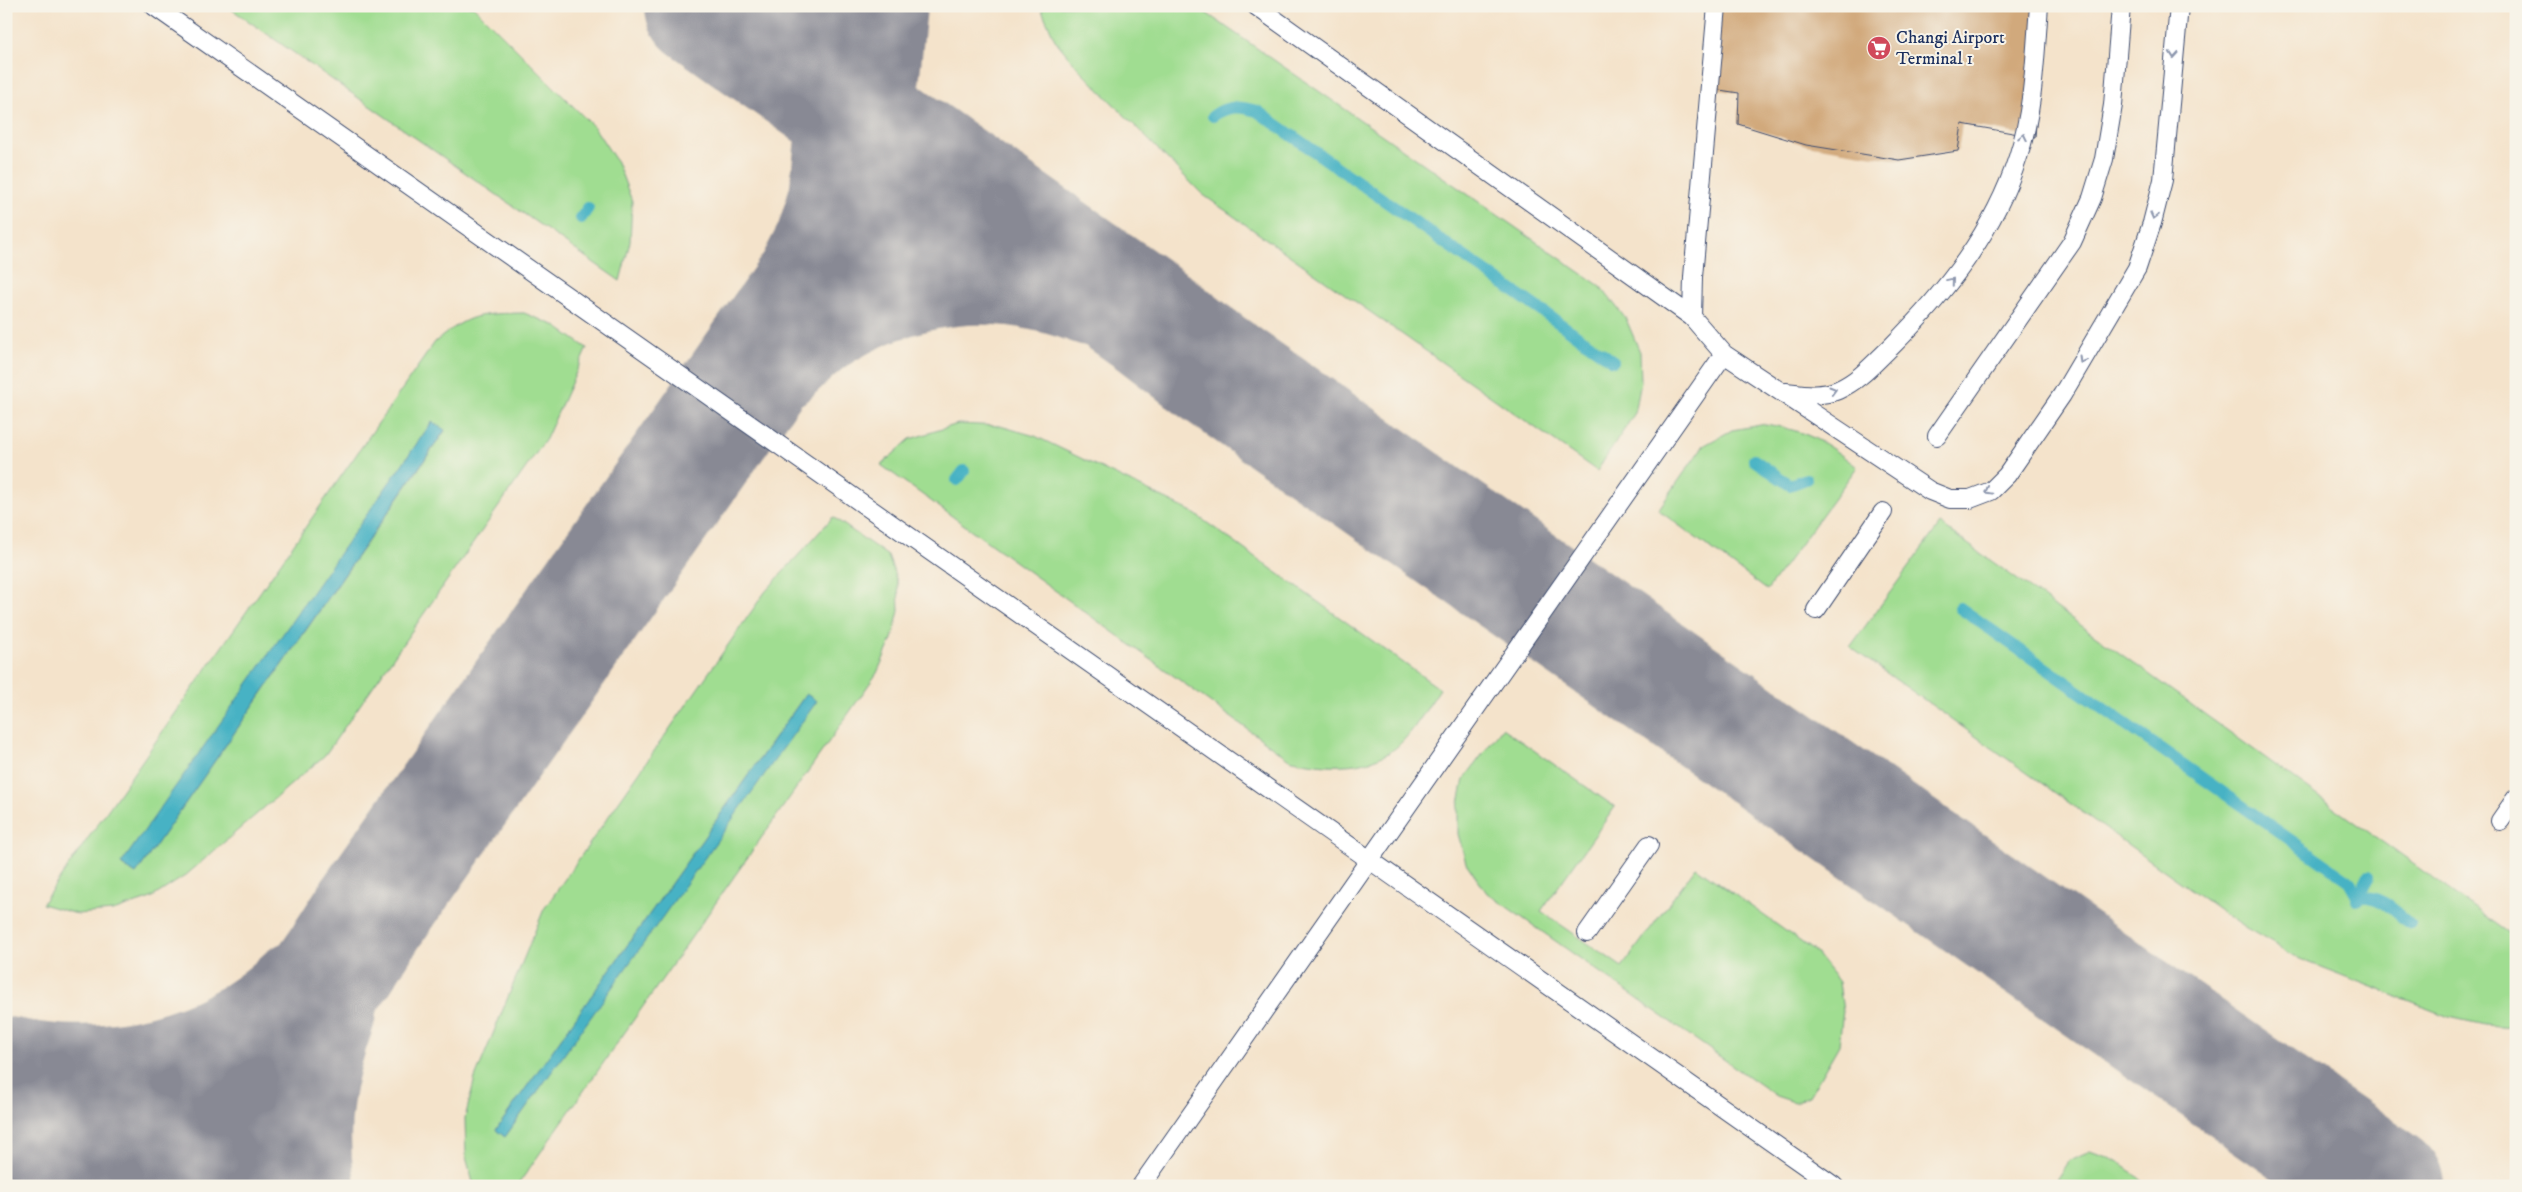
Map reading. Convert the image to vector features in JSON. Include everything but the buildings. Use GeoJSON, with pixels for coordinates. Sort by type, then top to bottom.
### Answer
{"type":"FeatureCollection","features":[{"type":"Feature","properties":{"kind":"lane"},"geometry":{"type":"LineString","coordinates":[[154,6],[1834,1186]]}},
{"type":"Feature","properties":{"kind":"lane"},"geometry":{"type":"LineString","coordinates":[[1256,6],[1692,317],[1724,354],[1785,392],[1930,491],[1950,499],[1970,499],[1991,491],[2007,475],[2062,395],[2137,268],[2152,224],[2163,180],[2179,6]]}},
{"type":"Feature","properties":{"kind":"lane"},"geometry":{"type":"LineString","coordinates":[[1692,317],[1693,277],[1716,6]]}},
{"type":"Feature","properties":{"kind":"lane"},"geometry":{"type":"LineString","coordinates":[[1785,392],[1814,395],[1836,391],[1857,380],[1918,319],[1956,276],[2000,206],[2019,155],[2031,97],[2039,6]]}},
{"type":"Feature","properties":{"kind":"lane"},"geometry":{"type":"LineString","coordinates":[[1937,436],[2072,242],[2092,198],[2104,159],[2113,105],[2121,6]]}},
{"type":"Feature","properties":{"kind":"lane"},"geometry":{"type":"LineString","coordinates":[[1141,1186],[1724,354]]}},
{"type":"Feature","properties":{"kind":"lane"},"geometry":{"type":"LineString","coordinates":[[1816,610],[1883,512]]}},
{"type":"Feature","properties":{"kind":"lane"},"geometry":{"type":"LineString","coordinates":[[2500,821],[2516,798]]}},
{"type":"Feature","properties":{"kind":"lane"},"geometry":{"type":"LineString","coordinates":[[1587,933],[1649,845]]}},
{"type":"Feature","properties":{"kind":"green space"},"geometry":{"type":"Polygon","coordinates":[[[227,6],[473,6],[594,127],[617,162],[632,201],[630,242],[620,281],[227,6]]]}},
{"type":"Feature","properties":{"kind":"green space"},"geometry":{"type":"Polygon","coordinates":[[[1040,6],[1196,6],[1600,286],[1626,319],[1640,352],[1641,382],[1635,413],[1597,471],[1202,194],[1078,68],[1055,40],[1040,6]]]}},
{"type":"Feature","properties":{"kind":"green space"},"geometry":{"type":"Polygon","coordinates":[[[524,313],[554,325],[587,348],[546,439],[325,755],[185,876],[151,898],[113,911],[77,914],[42,904],[435,342],[457,325],[467,320],[485,315],[524,313]],[[432,422],[122,865],[136,874],[445,431],[432,422]]]}},
{"type":"Feature","properties":{"kind":"green space"},"geometry":{"type":"Polygon","coordinates":[[[958,424],[1000,426],[1035,436],[1192,512],[1440,689],[1402,742],[1378,758],[1349,765],[1318,764],[1289,759],[881,465],[910,439],[958,424]]]}},
{"type":"Feature","properties":{"kind":"green space"},"geometry":{"type":"Polygon","coordinates":[[[1766,424],[1793,430],[1815,438],[1857,467],[1767,590],[1658,510],[1703,446],[1732,430],[1766,424]]]}},
{"type":"Feature","properties":{"kind":"green space"},"geometry":{"type":"Polygon","coordinates":[[[833,517],[888,556],[898,584],[899,611],[892,639],[877,673],[517,1186],[474,1186],[466,1157],[465,1118],[475,1078],[544,909],[765,592],[833,517]],[[806,694],[496,1130],[505,1137],[816,701],[806,694]]]}},
{"type":"Feature","properties":{"kind":"green space"},"geometry":{"type":"Polygon","coordinates":[[[1940,524],[2516,938],[2516,1027],[2485,1025],[2449,1017],[2300,959],[2241,925],[1850,647],[1940,524]]]}},
{"type":"Feature","properties":{"kind":"green space"},"geometry":{"type":"Polygon","coordinates":[[[1502,728],[1615,807],[1541,911],[1622,967],[1696,867],[1815,952],[1839,982],[1843,1011],[1839,1045],[1809,1097],[1794,1102],[1776,1096],[1487,893],[1466,863],[1458,834],[1458,808],[1464,779],[1502,728]]]}},
{"type":"Feature","properties":{"kind":"green space"},"geometry":{"type":"Polygon","coordinates":[[[2091,1151],[2122,1165],[2147,1186],[2053,1186],[2070,1160],[2091,1151]]]}},
{"type":"Feature","properties":{"kind":"water"},"geometry":{"type":"Polygon","coordinates":[[[432,422],[445,430],[136,874],[121,864],[432,422]]]}},
{"type":"Feature","properties":{"kind":"water"},"geometry":{"type":"Polygon","coordinates":[[[806,694],[817,701],[505,1137],[496,1130],[806,694]]]}},
{"type":"Feature","properties":{"kind":"waterway"},"geometry":{"type":"LineString","coordinates":[[1213,116],[1229,108],[1245,108],[1257,111],[1613,361]]}},
{"type":"Feature","properties":{"kind":"waterway"},"geometry":{"type":"LineString","coordinates":[[581,218],[588,208]]}},
{"type":"Feature","properties":{"kind":"waterway"},"geometry":{"type":"LineString","coordinates":[[1754,460],[1790,485],[1806,479]]}},
{"type":"Feature","properties":{"kind":"waterway"},"geometry":{"type":"LineString","coordinates":[[957,480],[964,471]]}},
{"type":"Feature","properties":{"kind":"waterway"},"geometry":{"type":"LineString","coordinates":[[1960,608],[2349,881],[2358,897],[2373,898],[2387,904],[2410,924]]}},
{"type":"Feature","properties":{"kind":"waterway"},"geometry":{"type":"LineString","coordinates":[[2357,900],[2369,876]]}},
{"type":"Feature","properties":{"kind":"taxiway"},"geometry":{"type":"LineString","coordinates":[[704,6],[1152,321],[1212,367],[2385,1186]]}},
{"type":"Feature","properties":{"kind":"taxiway"},"geometry":{"type":"LineString","coordinates":[[184,1186],[339,963],[373,910],[814,284],[833,247],[848,198],[868,6]]}},
{"type":"Feature","properties":{"kind":"taxiway"},"geometry":{"type":"LineString","coordinates":[[771,354],[811,319],[844,299],[878,284],[913,274],[949,268],[986,266],[1022,269],[1059,276],[1095,288]]}},
{"type":"Feature","properties":{"kind":"taxiway"},"geometry":{"type":"LineString","coordinates":[[6,1076],[45,1082],[85,1084],[125,1081],[164,1073],[202,1061],[238,1045],[272,1024],[303,998]]}},
{"type":"Feature","properties":{"kind":"taxiway"},"geometry":{"type":"LineString","coordinates":[[296,1186],[292,1141],[295,1097],[303,1054],[317,1011]]}},
{"type":"Feature","properties":{"kind":"taxiway"},"geometry":{"type":"LineString","coordinates":[[6,1107],[119,1186]]}},
{"type":"Feature","properties":{"kind":"place","name":"Changi Airport Terminal 1"},"geometry":{"type":"Point","coordinates":[1879,48]}}]}
